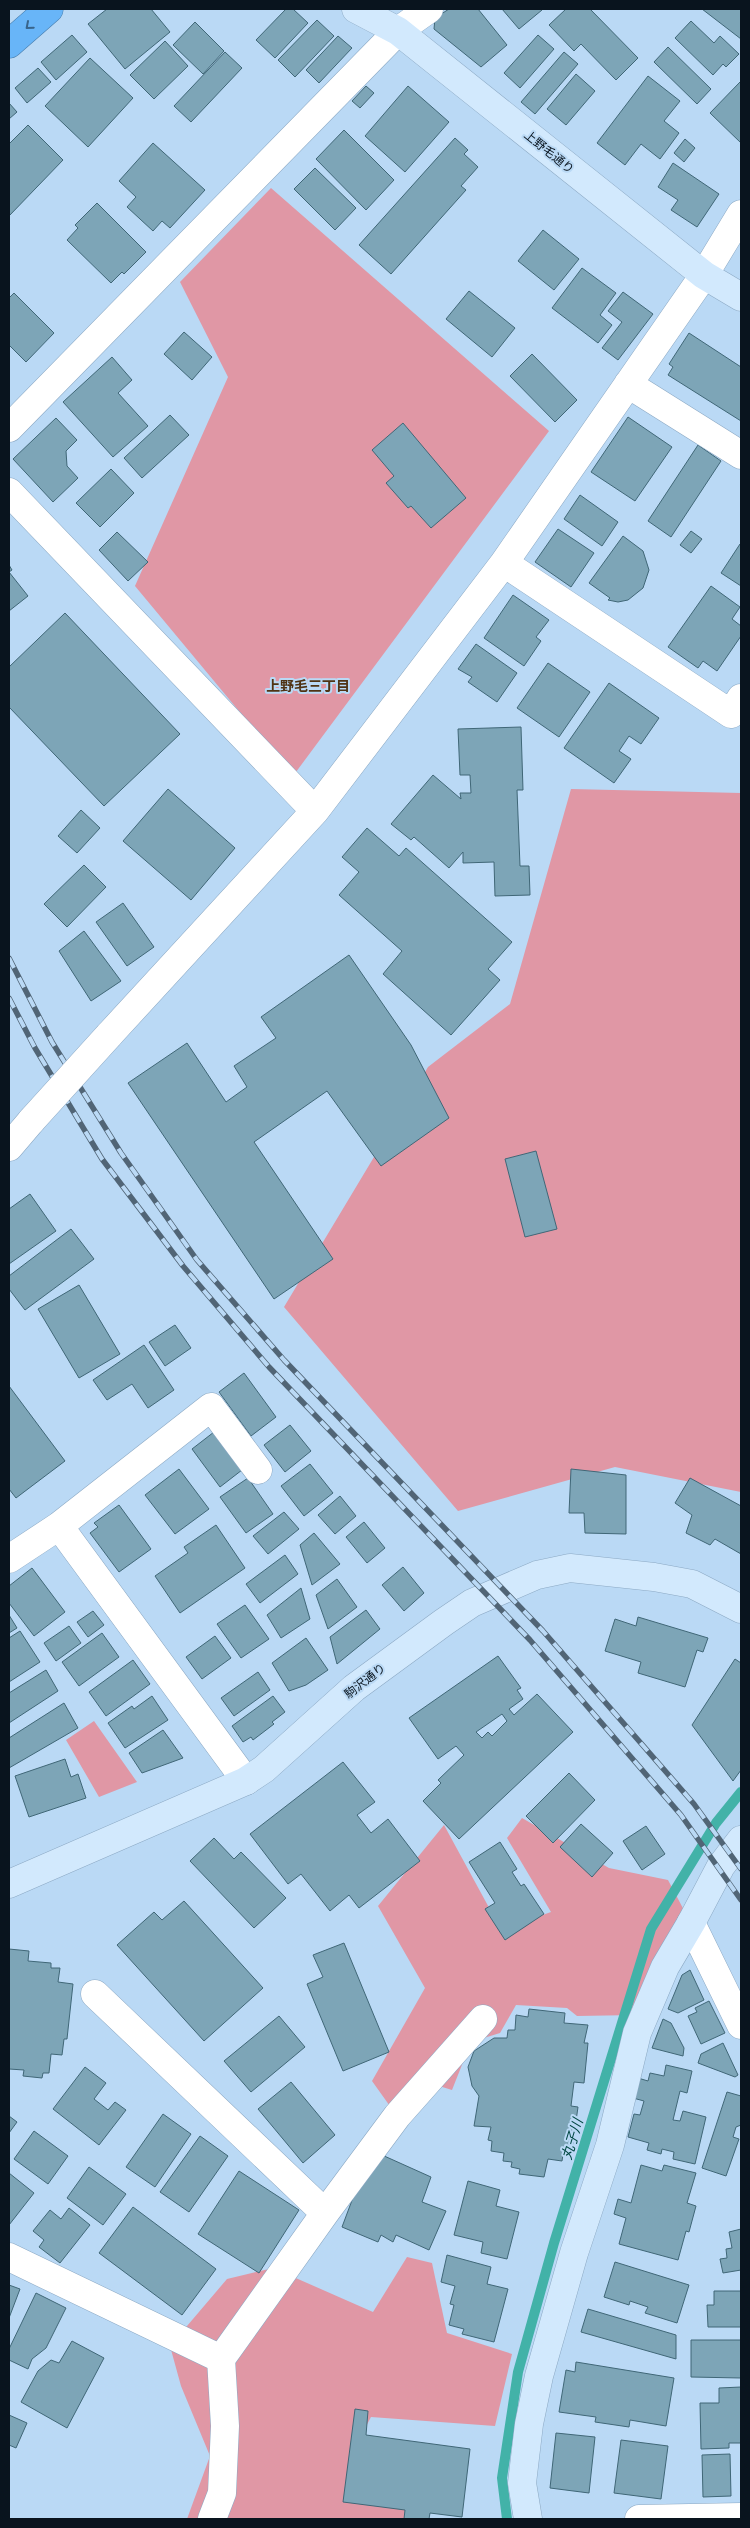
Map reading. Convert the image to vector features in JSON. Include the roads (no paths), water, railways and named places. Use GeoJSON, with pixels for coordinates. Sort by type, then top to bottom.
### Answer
{"type":"FeatureCollection","features":[{"type":"Feature","properties":{"kind":"highway"},"geometry":{"type":"LineString","coordinates":[[9,44],[50,9]]}},
{"type":"Feature","properties":{"kind":"street","name":"上野毛通り"},"geometry":{"type":"LineString","coordinates":[[356,9],[398,31],[704,275],[741,297]]}},
{"type":"Feature","properties":{"kind":"street"},"geometry":{"type":"LineString","coordinates":[[9,428],[398,31],[429,9]]}},
{"type":"Feature","properties":{"kind":"street"},"geometry":{"type":"LineString","coordinates":[[18,1130],[109,1035],[315,811],[504,563],[704,275],[741,214]]}},
{"type":"Feature","properties":{"kind":"street"},"geometry":{"type":"LineString","coordinates":[[628,384],[741,455]]}},
{"type":"Feature","properties":{"kind":"street"},"geometry":{"type":"LineString","coordinates":[[9,492],[315,811]]}},
{"type":"Feature","properties":{"kind":"street"},"geometry":{"type":"LineString","coordinates":[[504,563],[731,714],[741,698]]}},
{"type":"Feature","properties":{"kind":"street"},"geometry":{"type":"LineString","coordinates":[[9,1559],[59,1526],[211,1407],[258,1470]]}},
{"type":"Feature","properties":{"kind":"street"},"geometry":{"type":"LineString","coordinates":[[59,1526],[246,1781]]}},
{"type":"Feature","properties":{"kind":"street","name":"駒沢通り"},"geometry":{"type":"LineString","coordinates":[[9,1884],[246,1781],[264,1769],[354,1688],[444,1622],[472,1603],[537,1575],[570,1568],[654,1577],[692,1584],[741,1608]]}},
{"type":"Feature","properties":{"kind":"street"},"geometry":{"type":"LineString","coordinates":[[528,2519],[522,2483],[529,2424],[539,2376],[574,2254],[610,2145],[637,2033],[665,1967],[721,1866],[741,1840]]}},
{"type":"Feature","properties":{"kind":"street"},"geometry":{"type":"LineString","coordinates":[[691,1923],[741,2025]]}},
{"type":"Feature","properties":{"kind":"street"},"geometry":{"type":"LineString","coordinates":[[95,1994],[325,2213]]}},
{"type":"Feature","properties":{"kind":"street"},"geometry":{"type":"LineString","coordinates":[[212,2519],[222,2493],[225,2426],[221,2359],[397,2116],[483,2019]]}},
{"type":"Feature","properties":{"kind":"street"},"geometry":{"type":"LineString","coordinates":[[9,2256],[221,2359]]}},
{"type":"Feature","properties":{"kind":"street"},"geometry":{"type":"LineString","coordinates":[[639,2519],[741,2517]]}},
{"type":"Feature","properties":{"kind":"waterway","name":"丸子川"},"geometry":{"type":"LineString","coordinates":[[507,2519],[502,2478],[518,2372],[554,2243],[651,1929],[716,1823],[741,1792]]}},
{"type":"Feature","properties":{"kind":"railway"},"geometry":{"type":"LineString","coordinates":[[9,958],[52,1042],[121,1153],[197,1260],[284,1360],[543,1631],[694,1804],[741,1869]]}},
{"type":"Feature","properties":{"kind":"railway"},"geometry":{"type":"LineString","coordinates":[[9,998],[35,1048],[102,1159],[183,1266],[269,1367],[530,1640],[681,1815],[741,1900]]}},
{"type":"Feature","properties":{"kind":"district","name":"上野毛三丁目"},"geometry":{"type":"Point","coordinates":[308,686]}}]}
